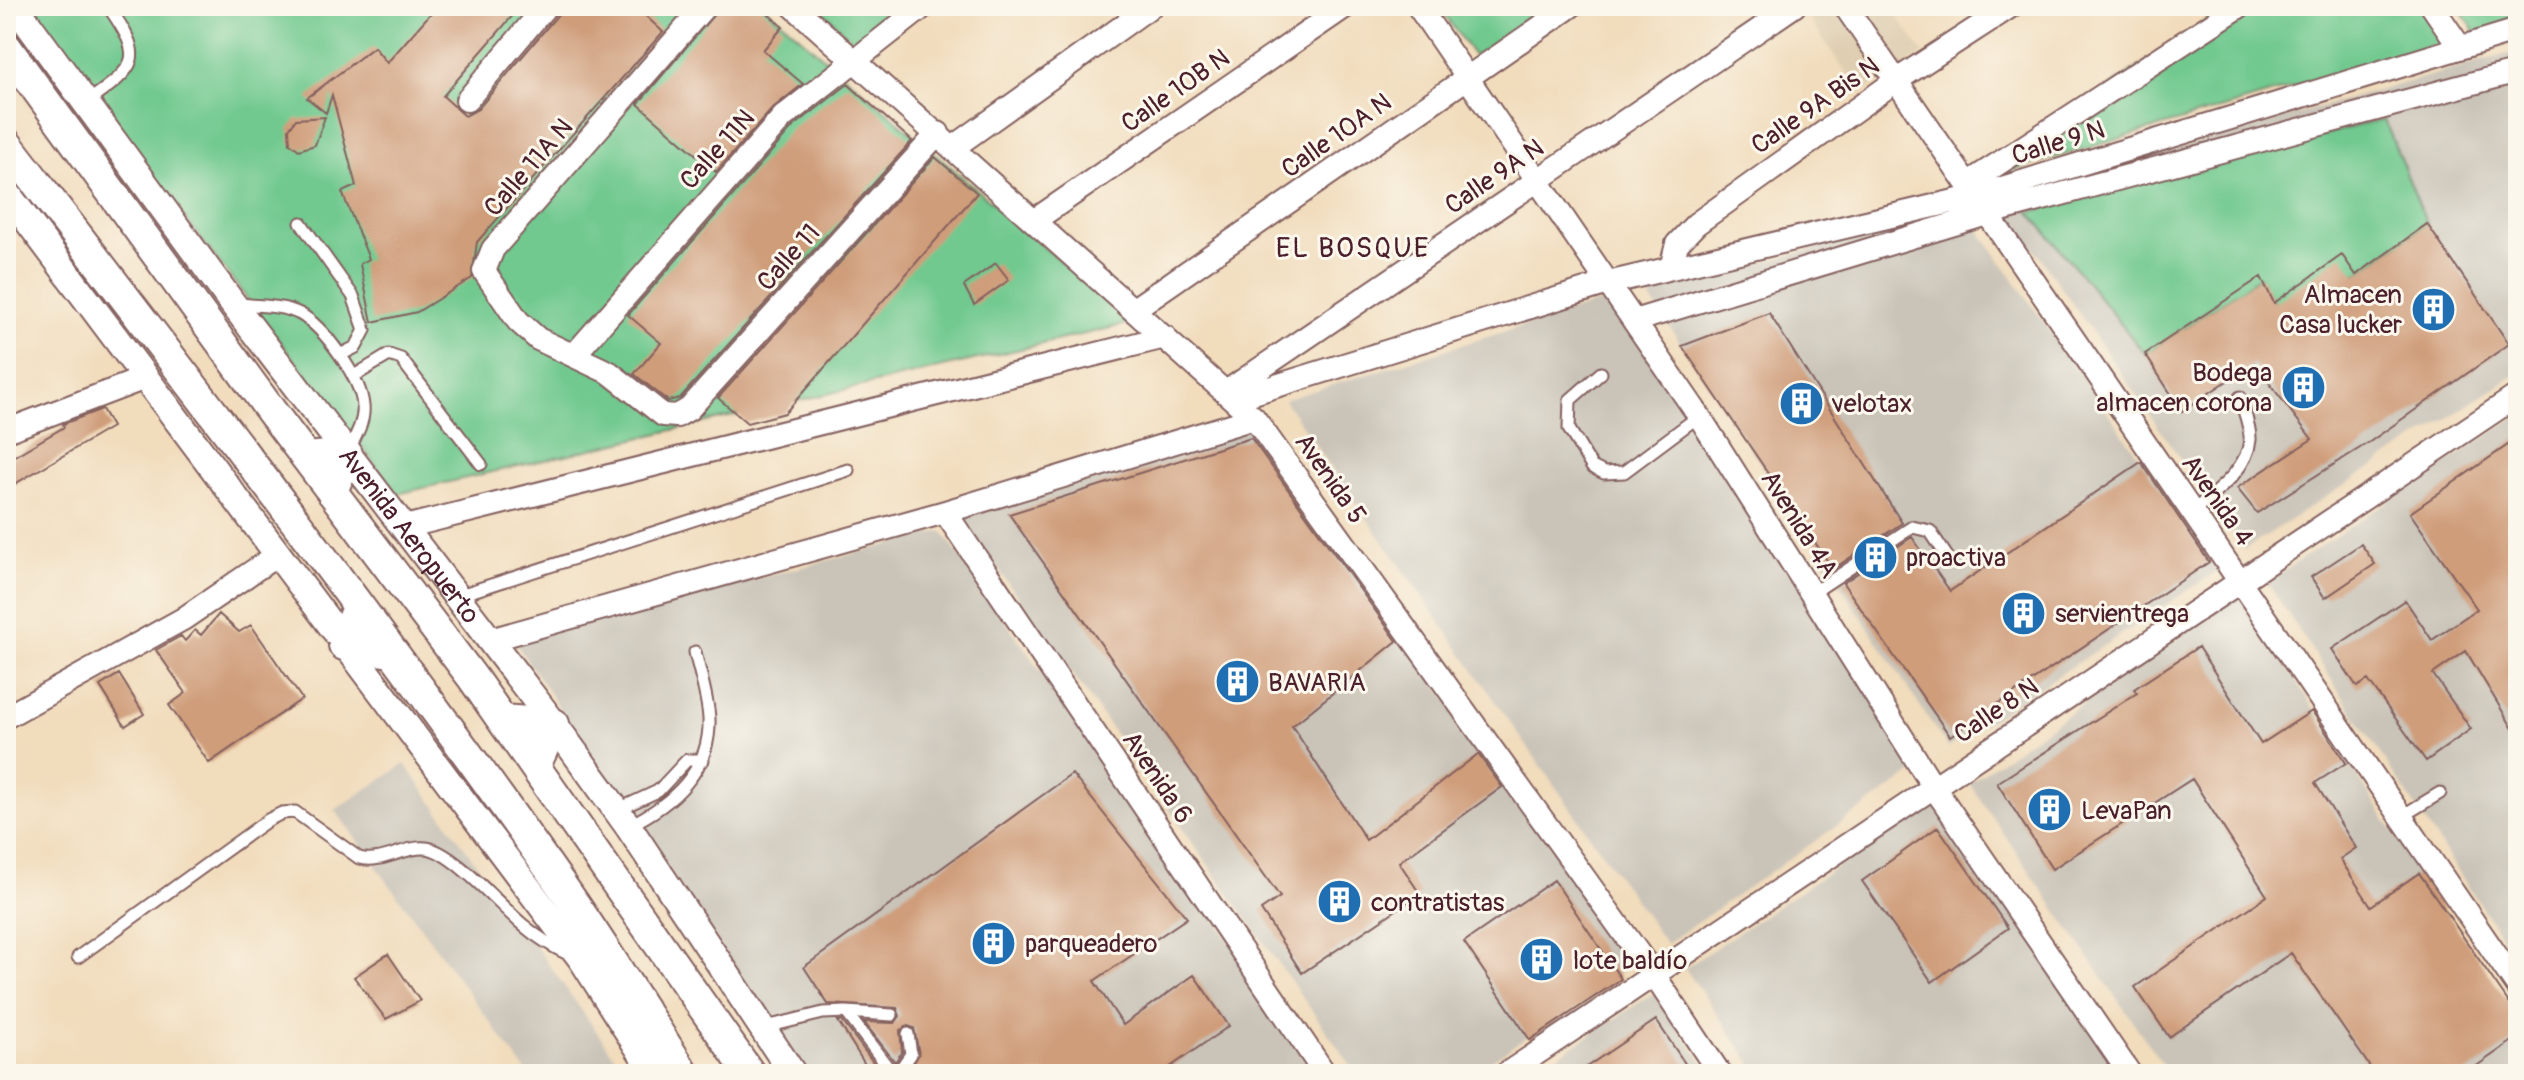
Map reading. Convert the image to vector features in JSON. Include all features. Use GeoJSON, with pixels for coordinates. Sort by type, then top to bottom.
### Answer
{"type":"FeatureCollection","features":[{"type":"Feature","properties":{"kind":"main road","name":"Avenida Aeropuerto"},"geometry":{"type":"LineString","coordinates":[[6,47],[502,720],[750,1074]]}},
{"type":"Feature","properties":{"kind":"main road"},"geometry":{"type":"LineString","coordinates":[[6,143],[233,438],[567,893],[684,1074]]}},
{"type":"Feature","properties":{"kind":"main road"},"geometry":{"type":"LineString","coordinates":[[308,458],[347,454],[332,492]]}},
{"type":"Feature","properties":{"kind":"main road"},"geometry":{"type":"LineString","coordinates":[[357,606],[344,645],[391,652]]}},
{"type":"Feature","properties":{"kind":"main road"},"geometry":{"type":"LineString","coordinates":[[502,720],[554,724],[535,766]]}},
{"type":"Feature","properties":{"kind":"street","name":"Avenida Aeropuerto"},"geometry":{"type":"LineString","coordinates":[[15,6],[233,304],[554,724],[622,818],[793,1074]]}},
{"type":"Feature","properties":{"kind":"street"},"geometry":{"type":"LineString","coordinates":[[467,100],[546,6]]}},
{"type":"Feature","properties":{"kind":"street","name":"Calle 11A N"},"geometry":{"type":"LineString","coordinates":[[677,416],[663,415],[610,373],[538,339],[518,321],[484,271],[487,258],[705,6]]}},
{"type":"Feature","properties":{"kind":"street","name":"Avenida 5"},"geometry":{"type":"LineString","coordinates":[[793,6],[1254,418],[1654,975],[1720,1074]]}},
{"type":"Feature","properties":{"kind":"street","name":"Calle 11N"},"geometry":{"type":"LineString","coordinates":[[575,354],[783,117],[924,6]]}},
{"type":"Feature","properties":{"kind":"street","name":"Calle 11"},"geometry":{"type":"LineString","coordinates":[[677,416],[689,409],[946,140],[1151,6]]}},
{"type":"Feature","properties":{"kind":"street","name":"Calle 10B N"},"geometry":{"type":"LineString","coordinates":[[1035,220],[1346,6]]}},
{"type":"Feature","properties":{"kind":"street","name":"Avenida 4A"},"geometry":{"type":"LineString","coordinates":[[1418,6],[1699,416],[1933,786],[2130,1074]]}},
{"type":"Feature","properties":{"kind":"street","name":"Calle 10A N"},"geometry":{"type":"LineString","coordinates":[[1134,309],[1571,6]]}},
{"type":"Feature","properties":{"kind":"street","name":"Calle 9A N"},"geometry":{"type":"LineString","coordinates":[[1230,396],[1537,180],[1794,6]]}},
{"type":"Feature","properties":{"kind":"street","name":"Avenida 4"},"geometry":{"type":"LineString","coordinates":[[1845,6],[2518,987]]}},
{"type":"Feature","properties":{"kind":"street","name":"Calle 9A Bis N"},"geometry":{"type":"LineString","coordinates":[[1671,268],[1677,244],[1685,233],[1897,80],[2011,6]]}},
{"type":"Feature","properties":{"kind":"street"},"geometry":{"type":"LineString","coordinates":[[1977,198],[2240,6]]}},
{"type":"Feature","properties":{"kind":"street"},"geometry":{"type":"LineString","coordinates":[[2433,6],[2460,47]]}},
{"type":"Feature","properties":{"kind":"street","name":"Calle 9 N"},"geometry":{"type":"LineString","coordinates":[[1634,321],[1977,198],[2518,30]]}},
{"type":"Feature","properties":{"kind":"street","name":"Calle 9 N"},"geometry":{"type":"LineString","coordinates":[[1230,396],[1608,283],[2518,71]]}},
{"type":"Feature","properties":{"kind":"street"},"geometry":{"type":"LineString","coordinates":[[7,195],[583,961],[655,1074]]}},
{"type":"Feature","properties":{"kind":"street"},"geometry":{"type":"LineString","coordinates":[[405,527],[1165,337]]}},
{"type":"Feature","properties":{"kind":"street"},"geometry":{"type":"LineString","coordinates":[[6,431],[145,378]]}},
{"type":"Feature","properties":{"kind":"street","name":"Calle 8 N"},"geometry":{"type":"LineString","coordinates":[[1506,1074],[2518,395]]}},
{"type":"Feature","properties":{"kind":"street"},"geometry":{"type":"LineString","coordinates":[[490,640],[945,512],[1254,418]]}},
{"type":"Feature","properties":{"kind":"street","name":"Avenida 6"},"geometry":{"type":"LineString","coordinates":[[945,512],[1325,1074]]}},
{"type":"Feature","properties":{"kind":"street"},"geometry":{"type":"LineString","coordinates":[[6,717],[183,619],[277,555]]}},
{"type":"Feature","properties":{"kind":"lane"},"geometry":{"type":"LineString","coordinates":[[86,102],[118,80],[133,57],[131,39],[108,6]]}},
{"type":"Feature","properties":{"kind":"lane"},"geometry":{"type":"LineString","coordinates":[[301,223],[353,296],[365,330],[356,347],[340,355]]}},
{"type":"Feature","properties":{"kind":"lane"},"geometry":{"type":"LineString","coordinates":[[233,304],[300,314],[340,355],[354,376],[363,407],[359,429],[347,454]]}},
{"type":"Feature","properties":{"kind":"lane"},"geometry":{"type":"LineString","coordinates":[[354,376],[389,355],[401,359],[481,464]]}},
{"type":"Feature","properties":{"kind":"lane"},"geometry":{"type":"LineString","coordinates":[[1601,373],[1570,400],[1569,429],[1592,467],[1604,473],[1624,472],[1699,416]]}},
{"type":"Feature","properties":{"kind":"lane"},"geometry":{"type":"LineString","coordinates":[[2192,512],[2226,482],[2245,458],[2250,438],[2240,397]]}},
{"type":"Feature","properties":{"kind":"lane"},"geometry":{"type":"LineString","coordinates":[[457,596],[848,470]]}},
{"type":"Feature","properties":{"kind":"lane"},"geometry":{"type":"LineString","coordinates":[[1811,594],[1912,527],[1930,531],[1950,561]]}},
{"type":"Feature","properties":{"kind":"lane"},"geometry":{"type":"LineString","coordinates":[[622,818],[667,805],[703,760],[709,720],[695,652]]}},
{"type":"Feature","properties":{"kind":"lane"},"geometry":{"type":"LineString","coordinates":[[622,818],[658,791],[687,760],[703,760]]}},
{"type":"Feature","properties":{"kind":"lane"},"geometry":{"type":"LineString","coordinates":[[2402,816],[2440,793]]}},
{"type":"Feature","properties":{"kind":"lane"},"geometry":{"type":"LineString","coordinates":[[78,957],[268,820],[282,813],[295,812],[359,858],[370,861],[426,848],[445,856],[549,945],[583,961]]}},
{"type":"Feature","properties":{"kind":"lane"},"geometry":{"type":"LineString","coordinates":[[846,1012],[895,1074],[911,1054],[908,1034]]}},
{"type":"Feature","properties":{"kind":"lane"},"geometry":{"type":"LineString","coordinates":[[762,1028],[823,1013],[892,1015]]}},
{"type":"Feature","properties":{"kind":"shaded area"},"geometry":{"type":"Polygon","coordinates":[[[1800,6],[1890,6],[1924,54],[1861,93],[1800,6]]]}},
{"type":"Feature","properties":{"kind":"shaded area"},"geometry":{"type":"Polygon","coordinates":[[[2518,51],[2518,373],[2244,550],[1999,198],[2518,51]]]}},
{"type":"Feature","properties":{"kind":"shaded area"},"geometry":{"type":"Polygon","coordinates":[[[1963,208],[2219,570],[1948,748],[1648,294],[1963,208]]]}},
{"type":"Feature","properties":{"kind":"shaded area"},"geometry":{"type":"Polygon","coordinates":[[[1617,297],[1926,764],[1666,944],[1284,400],[1617,297]]]}},
{"type":"Feature","properties":{"kind":"shaded area"},"geometry":{"type":"Polygon","coordinates":[[[2518,415],[2518,962],[2267,582],[2518,415]]]}},
{"type":"Feature","properties":{"kind":"shaded area"},"geometry":{"type":"Polygon","coordinates":[[[1247,416],[1634,963],[1472,1074],[1357,1074],[959,514],[1247,416]]]}},
{"type":"Feature","properties":{"kind":"shaded area"},"geometry":{"type":"Polygon","coordinates":[[[942,531],[1324,1074],[807,1074],[514,641],[942,531]]]}},
{"type":"Feature","properties":{"kind":"shaded area"},"geometry":{"type":"Polygon","coordinates":[[[2240,595],[2518,1024],[2518,1074],[2169,1074],[1969,783],[2240,595]]]}},
{"type":"Feature","properties":{"kind":"shaded area"},"geometry":{"type":"Polygon","coordinates":[[[405,764],[627,1074],[528,1074],[335,810],[405,764]]]}},
{"type":"Feature","properties":{"kind":"shaded area"},"geometry":{"type":"Polygon","coordinates":[[[1936,801],[2132,1074],[1759,1074],[1685,968],[1936,801]]]}},
{"type":"Feature","properties":{"kind":"shaded area"},"geometry":{"type":"Polygon","coordinates":[[[1654,993],[1711,1074],[1530,1074],[1654,993]]]}},
{"type":"Feature","properties":{"kind":"green space"},"geometry":{"type":"Polygon","coordinates":[[[21,6],[764,6],[1132,323],[398,494],[21,6]]]}},
{"type":"Feature","properties":{"kind":"green space"},"geometry":{"type":"Polygon","coordinates":[[[817,6],[925,6],[862,50],[817,6]]]}},
{"type":"Feature","properties":{"kind":"green space"},"geometry":{"type":"Polygon","coordinates":[[[1438,6],[1549,6],[1474,56],[1438,6]]]}},
{"type":"Feature","properties":{"kind":"green space"},"geometry":{"type":"Polygon","coordinates":[[[2227,6],[2426,6],[2449,41],[1973,182],[2227,6]]]}},
{"type":"Feature","properties":{"kind":"green space"},"geometry":{"type":"Polygon","coordinates":[[[2458,6],[2518,6],[2518,22],[2477,34],[2458,6]]]}},
{"type":"Feature","properties":{"kind":"green space"},"geometry":{"type":"Polygon","coordinates":[[[2384,119],[2427,224],[2355,275],[2274,303],[2260,277],[2145,354],[2030,212],[2384,119]]]}},
{"type":"Feature","properties":{"kind":"building"},"geometry":{"type":"Polygon","coordinates":[[[437,6],[521,6],[443,96],[465,116],[478,109],[565,6],[635,6],[663,32],[477,242],[472,278],[417,312],[372,322],[360,264],[369,259],[342,192],[356,186],[332,95],[326,113],[307,98],[374,47],[387,63],[437,6]]]}},
{"type":"Feature","properties":{"kind":"building"},"geometry":{"type":"Polygon","coordinates":[[[721,6],[759,6],[783,27],[763,50],[803,84],[773,108],[716,172],[638,104],[721,6]]]}},
{"type":"Feature","properties":{"kind":"building"},"geometry":{"type":"Polygon","coordinates":[[[848,84],[912,141],[680,398],[668,401],[634,374],[661,343],[628,315],[793,127],[848,84]]]}},
{"type":"Feature","properties":{"kind":"building"},"geometry":{"type":"Polygon","coordinates":[[[325,117],[315,145],[299,150],[290,143],[289,129],[296,119],[325,117]]]}},
{"type":"Feature","properties":{"kind":"building"},"geometry":{"type":"Polygon","coordinates":[[[935,157],[977,193],[785,413],[747,423],[718,398],[935,157]]]}},
{"type":"Feature","properties":{"kind":"building"},"geometry":{"type":"Polygon","coordinates":[[[2427,224],[2509,344],[2371,441],[2257,513],[2237,488],[2312,439],[2254,363],[2182,411],[2145,354],[2261,277],[2274,303],[2342,255],[2356,275],[2427,224]]]}},
{"type":"Feature","properties":{"kind":"building"},"geometry":{"type":"Polygon","coordinates":[[[996,263],[1009,280],[974,305],[964,286],[996,263]]]}},
{"type":"Feature","properties":{"kind":"building"},"geometry":{"type":"Polygon","coordinates":[[[1769,313],[1902,523],[1833,569],[1682,346],[1769,313]]]}},
{"type":"Feature","properties":{"kind":"building"},"geometry":{"type":"Polygon","coordinates":[[[102,409],[112,427],[6,489],[6,461],[64,427],[63,424],[102,409]]]}},
{"type":"Feature","properties":{"kind":"building","name":"BAVARIA"},"geometry":{"type":"Polygon","coordinates":[[[1251,438],[1397,641],[1292,726],[1366,840],[1478,754],[1502,787],[1399,862],[1420,894],[1302,973],[1261,910],[1280,897],[1009,514],[1251,438]]]}},
{"type":"Feature","properties":{"kind":"building"},"geometry":{"type":"Polygon","coordinates":[[[2518,438],[2518,737],[2466,651],[2433,674],[2471,729],[2426,761],[2368,680],[2357,687],[2332,649],[2405,600],[2432,640],[2477,609],[2410,513],[2518,438]]]}},
{"type":"Feature","properties":{"kind":"building","name":"servientrega"},"geometry":{"type":"Polygon","coordinates":[[[2141,462],[2209,562],[1950,736],[1843,583],[1912,537],[1950,591],[2141,462]]]}},
{"type":"Feature","properties":{"kind":"building"},"geometry":{"type":"Polygon","coordinates":[[[2361,544],[2375,564],[2325,598],[2311,577],[2361,544]]]}},
{"type":"Feature","properties":{"kind":"building"},"geometry":{"type":"Polygon","coordinates":[[[219,614],[239,632],[251,625],[302,699],[209,763],[169,705],[186,693],[156,650],[181,636],[185,641],[195,630],[201,635],[219,614]]]}},
{"type":"Feature","properties":{"kind":"building"},"geometry":{"type":"Polygon","coordinates":[[[2198,647],[2261,744],[2312,711],[2346,763],[2315,783],[2356,848],[2340,859],[2371,906],[2419,873],[2518,1016],[2518,1037],[2465,1074],[2375,1074],[2291,953],[2169,1037],[2135,987],[2267,896],[2192,779],[2052,869],[1997,783],[2137,693],[2134,689],[2198,647]]]}},
{"type":"Feature","properties":{"kind":"building"},"geometry":{"type":"Polygon","coordinates":[[[119,674],[144,714],[125,726],[100,686],[119,674]]]}},
{"type":"Feature","properties":{"kind":"building","name":"parqueadero"},"geometry":{"type":"Polygon","coordinates":[[[1072,774],[1187,918],[1094,981],[1123,1025],[1194,975],[1229,1026],[1160,1074],[907,1074],[919,1054],[914,1028],[908,1026],[900,1030],[902,1052],[895,1062],[864,1022],[895,1023],[900,1016],[897,1008],[828,1004],[804,967],[1072,774]]]}},
{"type":"Feature","properties":{"kind":"building"},"geometry":{"type":"Polygon","coordinates":[[[1938,827],[2008,928],[1932,982],[1862,881],[1938,827]]]}},
{"type":"Feature","properties":{"kind":"building","name":"lote baldío"},"geometry":{"type":"Polygon","coordinates":[[[1554,880],[1621,979],[1530,1040],[1464,942],[1554,880]]]}},
{"type":"Feature","properties":{"kind":"building"},"geometry":{"type":"Polygon","coordinates":[[[388,954],[420,1001],[386,1019],[354,977],[388,954]]]}},
{"type":"Feature","properties":{"kind":"building"},"geometry":{"type":"Polygon","coordinates":[[[1656,1020],[1692,1074],[1576,1074],[1656,1020]]]}},
{"type":"Feature","properties":{"kind":"building"},"geometry":{"type":"Polygon","coordinates":[[[838,1021],[842,1021],[882,1074],[871,1074],[838,1021]]]}},
{"type":"Feature","properties":{"kind":"place","name":"Almacen Casa lucker"},"geometry":{"type":"Point","coordinates":[2433,309]}},
{"type":"Feature","properties":{"kind":"place","name":"Bodega almacen corona"},"geometry":{"type":"Point","coordinates":[2303,387]}},
{"type":"Feature","properties":{"kind":"place","name":"velotax"},"geometry":{"type":"Point","coordinates":[1801,403]}},
{"type":"Feature","properties":{"kind":"place","name":"proactiva"},"geometry":{"type":"Point","coordinates":[1875,557]}},
{"type":"Feature","properties":{"kind":"place","name":"servientrega"},"geometry":{"type":"Point","coordinates":[2024,613]}},
{"type":"Feature","properties":{"kind":"place","name":"BAVARIA"},"geometry":{"type":"Point","coordinates":[1237,682]}},
{"type":"Feature","properties":{"kind":"place","name":"LevaPan"},"geometry":{"type":"Point","coordinates":[2050,810]}},
{"type":"Feature","properties":{"kind":"place","name":"contratistas"},"geometry":{"type":"Point","coordinates":[1340,902]}},
{"type":"Feature","properties":{"kind":"place","name":"parqueadero"},"geometry":{"type":"Point","coordinates":[994,943]}},
{"type":"Feature","properties":{"kind":"place","name":"lote baldío"},"geometry":{"type":"Point","coordinates":[1542,960]}},
{"type":"Feature","properties":{"kind":"district","name":"EL BOSQUE"},"geometry":{"type":"Point","coordinates":[1353,247]}}]}
